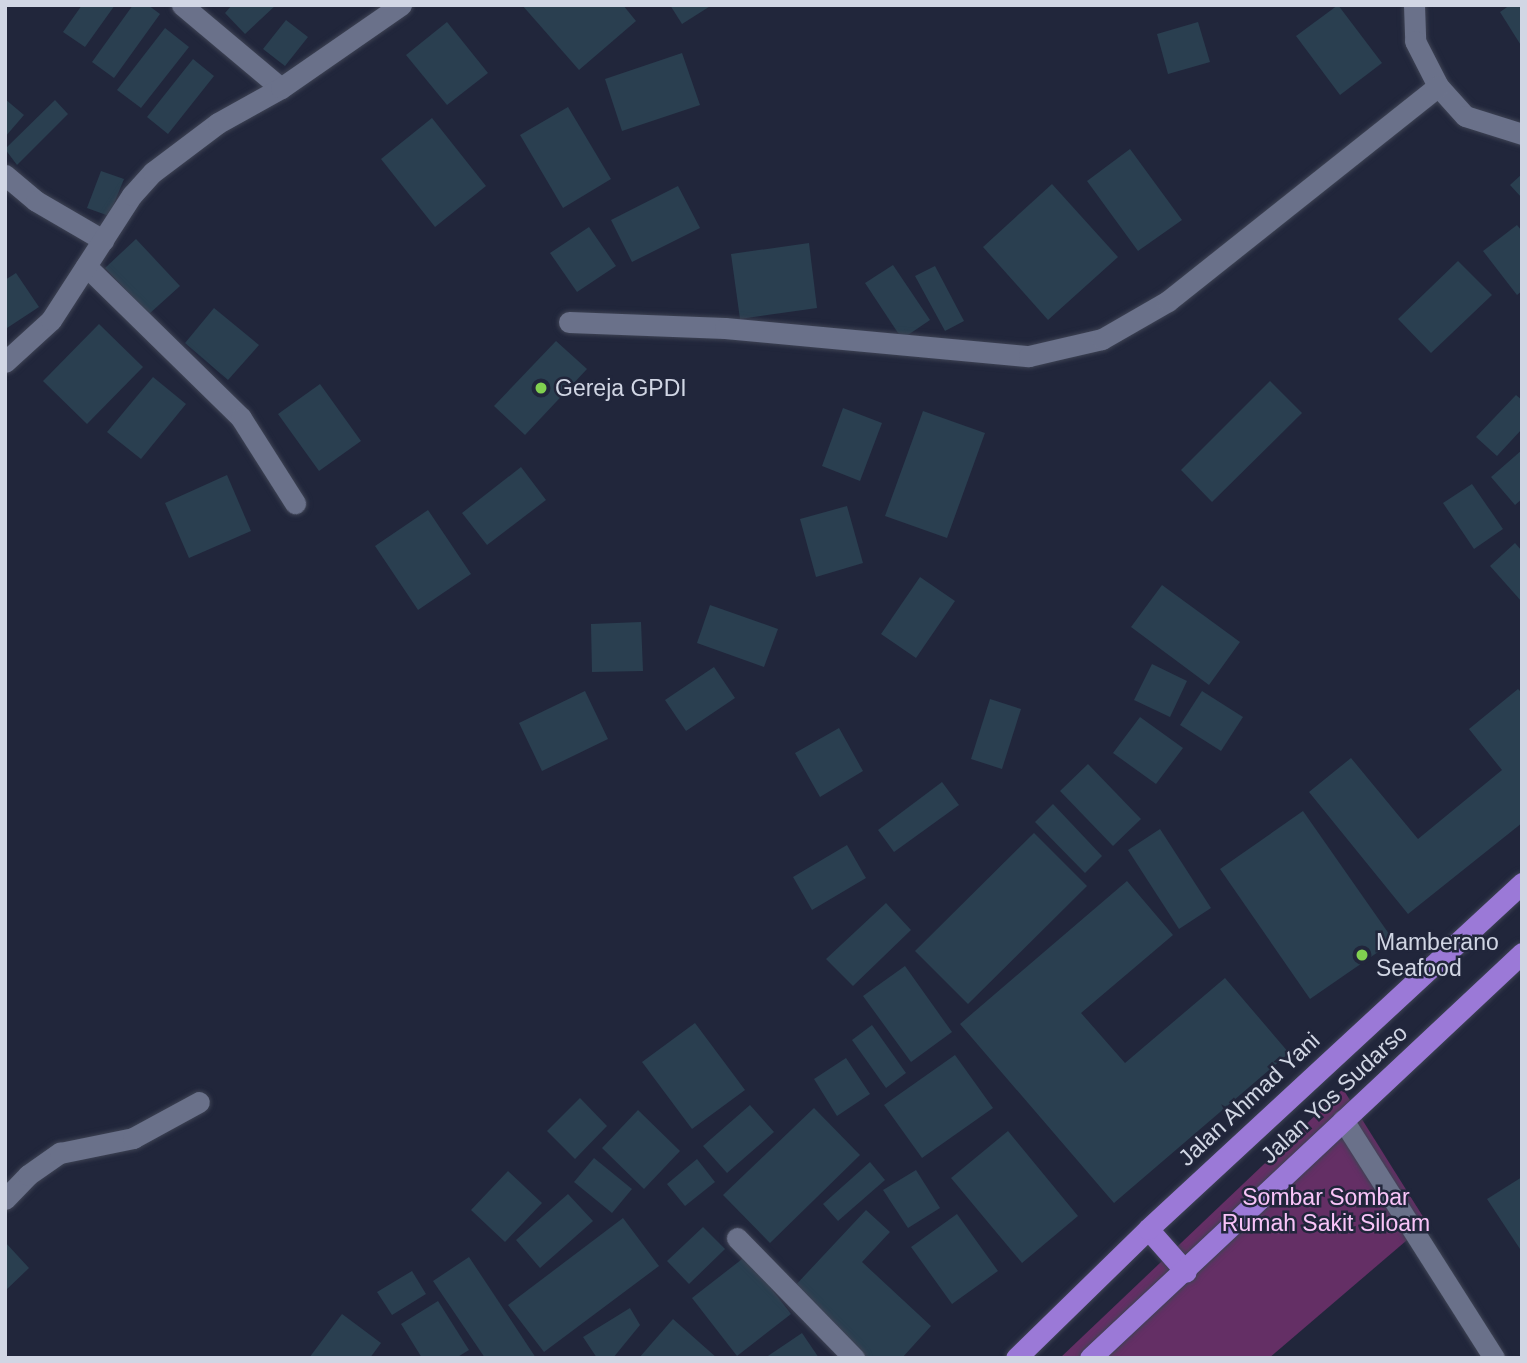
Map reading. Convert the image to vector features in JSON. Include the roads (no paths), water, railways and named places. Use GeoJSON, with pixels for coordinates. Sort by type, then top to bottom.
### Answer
{"type":"FeatureCollection","features":[{"type":"Feature","properties":{"kind":"highway","name":"Jalan Ahmad Yani"},"geometry":{"type":"LineString","coordinates":[[1016,1358],[1148,1228],[1522,883]]}},
{"type":"Feature","properties":{"kind":"highway","name":"Jalan Yos Sudarso"},"geometry":{"type":"LineString","coordinates":[[1090,1358],[1186,1272],[1343,1120],[1522,953]]}},
{"type":"Feature","properties":{"kind":"highway"},"geometry":{"type":"LineString","coordinates":[[1148,1228],[1186,1272]]}},
{"type":"Feature","properties":{"kind":"street"},"geometry":{"type":"LineString","coordinates":[[182,5],[281,88]]}},
{"type":"Feature","properties":{"kind":"street"},"geometry":{"type":"LineString","coordinates":[[5,362],[51,320],[103,240],[153,172],[218,124],[281,88],[401,5]]}},
{"type":"Feature","properties":{"kind":"street"},"geometry":{"type":"LineString","coordinates":[[1414,5],[1415,41],[1438,86],[1465,116],[1522,134]]}},
{"type":"Feature","properties":{"kind":"street"},"geometry":{"type":"LineString","coordinates":[[569,322],[725,328],[1029,356],[1102,339],[1168,301],[1438,86]]}},
{"type":"Feature","properties":{"kind":"street"},"geometry":{"type":"LineString","coordinates":[[5,175],[36,201],[103,240]]}},
{"type":"Feature","properties":{"kind":"street"},"geometry":{"type":"LineString","coordinates":[[86,266],[145,319],[241,418],[295,503]]}},
{"type":"Feature","properties":{"kind":"street"},"geometry":{"type":"LineString","coordinates":[[5,1199],[27,1175],[61,1153],[133,1138],[199,1102]]}},
{"type":"Feature","properties":{"kind":"street"},"geometry":{"type":"LineString","coordinates":[[1343,1120],[1493,1358]]}},
{"type":"Feature","properties":{"kind":"street"},"geometry":{"type":"LineString","coordinates":[[737,1238],[854,1358]]}},
{"type":"Feature","properties":{"kind":"place","name":"Gereja GPDI"},"geometry":{"type":"Point","coordinates":[541,388]}},
{"type":"Feature","properties":{"kind":"place","name":"Mamberano Seafood"},"geometry":{"type":"Point","coordinates":[1362,955]}},
{"type":"Feature","properties":{"kind":"park label","name":"Sombar Sombar Rumah Sakit Siloam"},"geometry":{"type":"Point","coordinates":[1326,1210]}}]}
